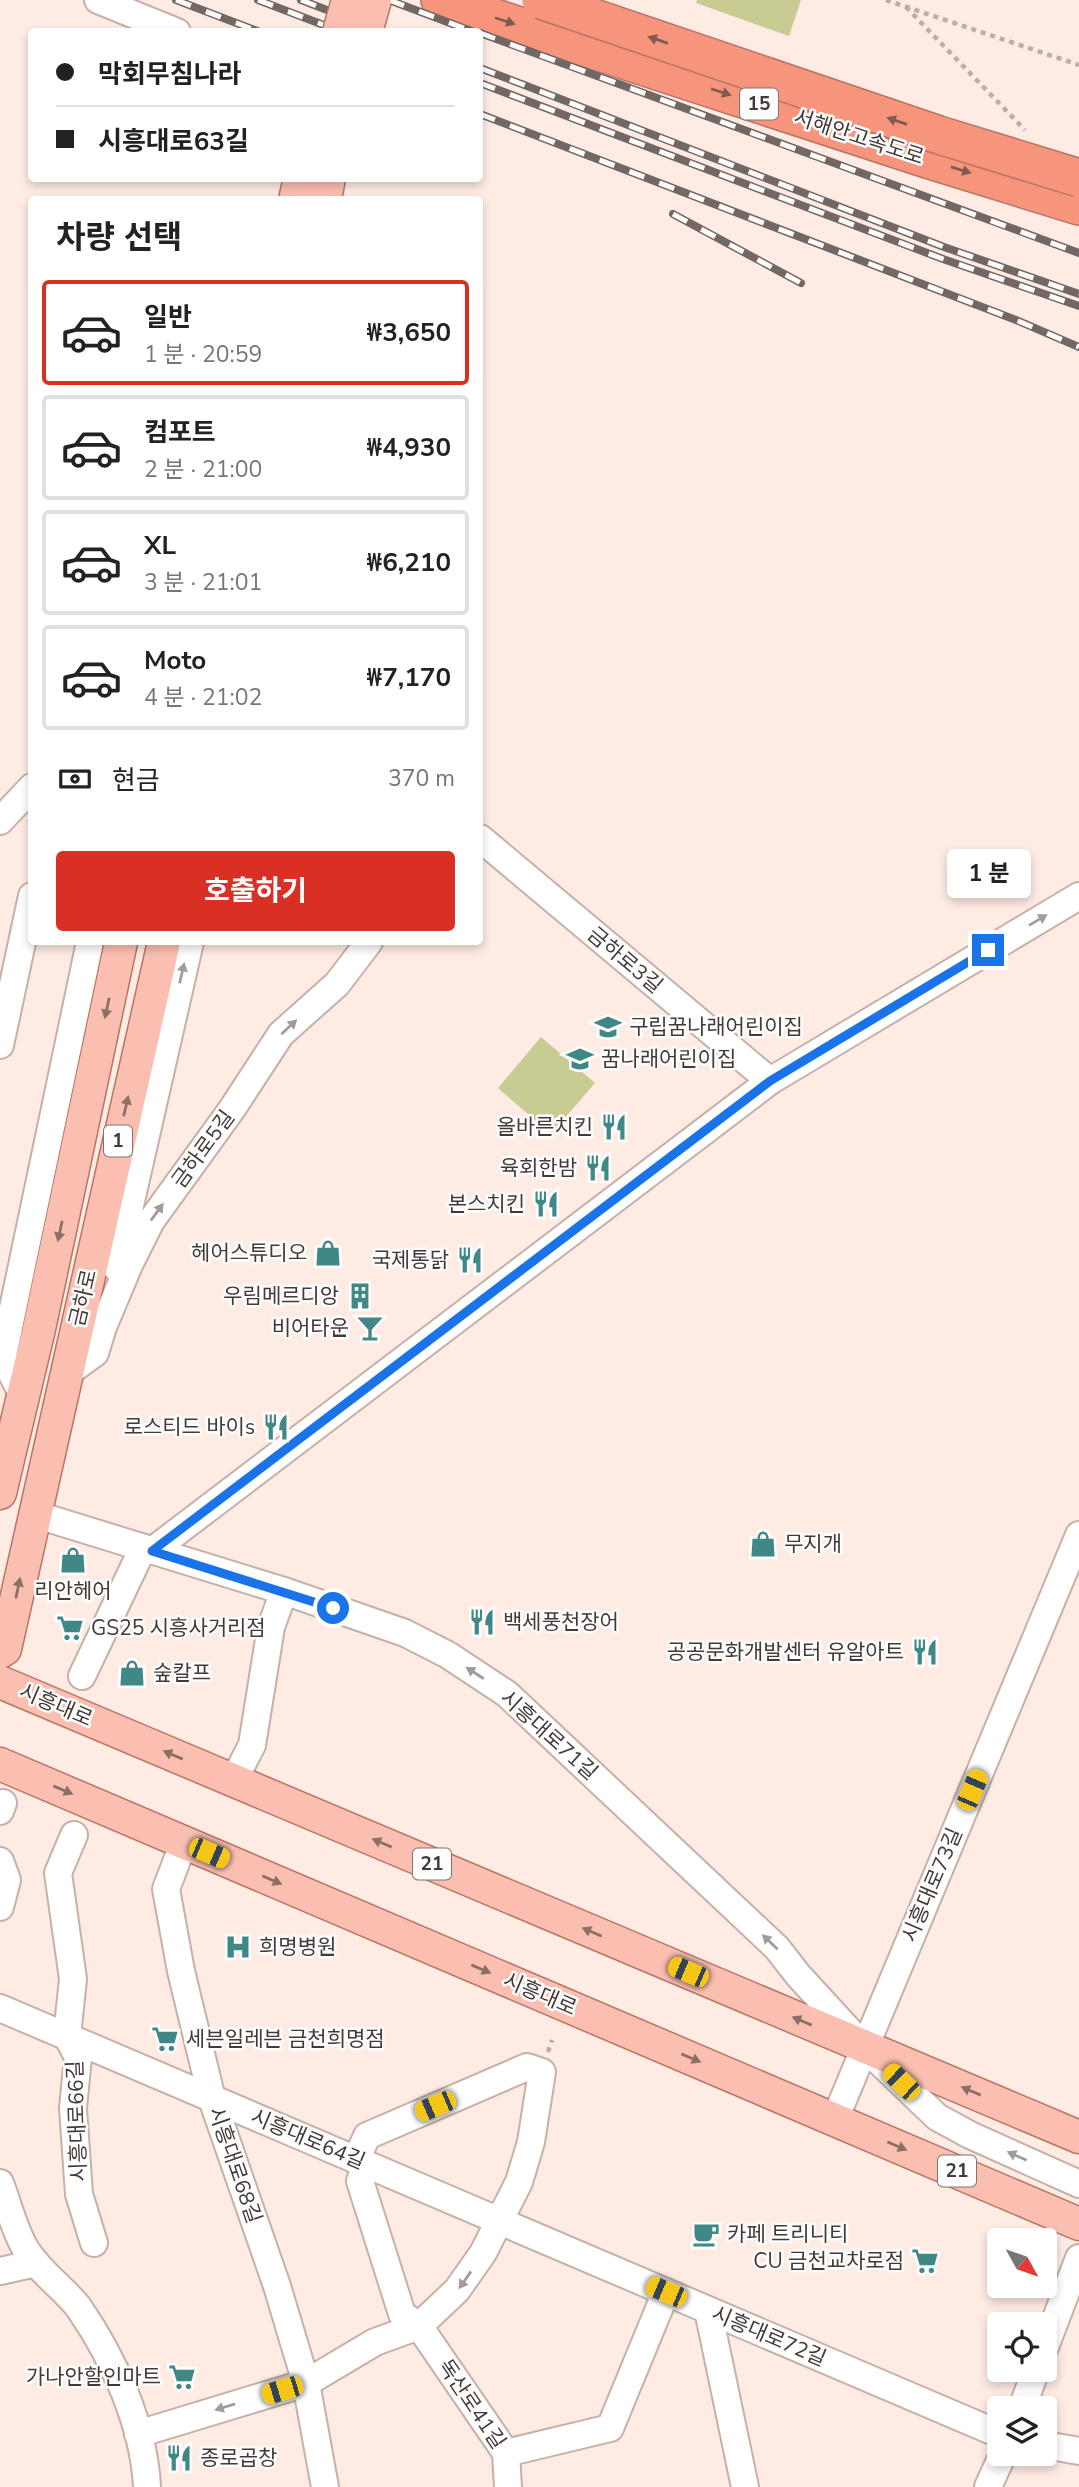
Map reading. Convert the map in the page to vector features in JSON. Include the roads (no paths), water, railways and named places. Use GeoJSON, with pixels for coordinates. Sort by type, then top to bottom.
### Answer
{"type":"FeatureCollection","features":[{"type":"Feature","properties":{"kind":"highway","name":"서해안고속도로"},"geometry":{"type":"LineString","coordinates":[[440,0],[917,156],[1079,206]]}},
{"type":"Feature","properties":{"kind":"highway","name":"서해안고속도로"},"geometry":{"type":"LineString","coordinates":[[541,0],[939,135],[1079,178]]}},
{"type":"Feature","properties":{"kind":"main road"},"geometry":{"type":"LineString","coordinates":[[340,28],[348,0]]}},
{"type":"Feature","properties":{"kind":"main road"},"geometry":{"type":"LineString","coordinates":[[367,28],[375,0]]}},
{"type":"Feature","properties":{"kind":"main road","name":"금하로"},"geometry":{"type":"LineString","coordinates":[[0,1493],[120,945]]}},
{"type":"Feature","properties":{"kind":"main road","name":"금하로"},"geometry":{"type":"LineString","coordinates":[[0,1652],[5,1649],[163,945]]}},
{"type":"Feature","properties":{"kind":"main road","name":"시흥대로"},"geometry":{"type":"LineString","coordinates":[[0,1682],[1079,2137]]}},
{"type":"Feature","properties":{"kind":"main road","name":"시흥대로"},"geometry":{"type":"LineString","coordinates":[[0,1764],[1079,2224]]}},
{"type":"Feature","properties":{"kind":"street"},"geometry":{"type":"LineString","coordinates":[[98,0],[167,28]]}},
{"type":"Feature","properties":{"kind":"street"},"geometry":{"type":"LineString","coordinates":[[0,821],[28,790]]}},
{"type":"Feature","properties":{"kind":"street","name":"금하로3길"},"geometry":{"type":"LineString","coordinates":[[483,841],[770,1081]]}},
{"type":"Feature","properties":{"kind":"street"},"geometry":{"type":"LineString","coordinates":[[82,1676],[148,1550],[770,1081],[1079,896]]}},
{"type":"Feature","properties":{"kind":"street"},"geometry":{"type":"LineString","coordinates":[[0,1045],[28,915]]}},
{"type":"Feature","properties":{"kind":"street"},"geometry":{"type":"LineString","coordinates":[[23,1396],[3,1356],[4,1326],[89,945]]}},
{"type":"Feature","properties":{"kind":"street"},"geometry":{"type":"LineString","coordinates":[[103,1327],[189,945]]}},
{"type":"Feature","properties":{"kind":"street","name":"금하로5길"},"geometry":{"type":"LineString","coordinates":[[66,1374],[95,1353],[103,1327],[150,1221],[232,1109],[281,1034],[337,984],[367,945]]}},
{"type":"Feature","properties":{"kind":"street","name":"시흥대로71길"},"geometry":{"type":"LineString","coordinates":[[34,1514],[285,1591],[405,1633],[448,1655],[507,1694],[777,1948],[864,2047],[937,2118],[1079,2184]]}},
{"type":"Feature","properties":{"kind":"street","name":"시흥대로73길"},"geometry":{"type":"LineString","coordinates":[[835,2119],[1079,1535]]}},
{"type":"Feature","properties":{"kind":"street"},"geometry":{"type":"LineString","coordinates":[[234,1780],[252,1745],[271,1628],[285,1591]]}},
{"type":"Feature","properties":{"kind":"street","name":"시흥대로66길"},"geometry":{"type":"LineString","coordinates":[[74,1835],[58,1873],[73,1979],[66,2036],[78,2057],[73,2108],[79,2194],[94,2243]]}},
{"type":"Feature","properties":{"kind":"street","name":"시흥대로68길"},"geometry":{"type":"LineString","coordinates":[[184,1842],[166,1889],[181,1970],[212,2099],[277,2286],[306,2383],[325,2487]]}},
{"type":"Feature","properties":{"kind":"street"},"geometry":{"type":"LineString","coordinates":[[0,1861],[7,1880],[0,1907]]}},
{"type":"Feature","properties":{"kind":"street","name":"시흥대로64길"},"geometry":{"type":"LineString","coordinates":[[0,2008],[500,2221]]}},
{"type":"Feature","properties":{"kind":"street"},"geometry":{"type":"LineString","coordinates":[[138,2434],[306,2383],[374,2342],[419,2326],[457,2290],[483,2253],[519,2182],[531,2142],[542,2072],[527,2067],[366,2136],[361,2162]]}},
{"type":"Feature","properties":{"kind":"street","name":"독산로41길"},"geometry":{"type":"LineString","coordinates":[[361,2162],[360,2181],[402,2314],[419,2326],[506,2453],[508,2487]]}},
{"type":"Feature","properties":{"kind":"street"},"geometry":{"type":"LineString","coordinates":[[0,2183],[25,2248],[78,2307],[107,2356],[129,2405],[138,2434],[148,2487]]}},
{"type":"Feature","properties":{"kind":"street","name":"시흥대로72길"},"geometry":{"type":"LineString","coordinates":[[500,2221],[987,2429]]}},
{"type":"Feature","properties":{"kind":"street"},"geometry":{"type":"LineString","coordinates":[[1057,2316],[1079,2258]]}},
{"type":"Feature","properties":{"kind":"street"},"geometry":{"type":"LineString","coordinates":[[0,2271],[36,2263]]}},
{"type":"Feature","properties":{"kind":"street"},"geometry":{"type":"LineString","coordinates":[[506,2453],[610,2428],[666,2292]]}},
{"type":"Feature","properties":{"kind":"street"},"geometry":{"type":"LineString","coordinates":[[708,2310],[745,2487]]}},
{"type":"Feature","properties":{"kind":"street"},"geometry":{"type":"LineString","coordinates":[[1057,2447],[1079,2451]]}},
{"type":"Feature","properties":{"kind":"street"},"geometry":{"type":"LineString","coordinates":[[988,2487],[998,2466]]}},
{"type":"Feature","properties":{"kind":"railway"},"geometry":{"type":"LineString","coordinates":[[176,0],[250,28]]}},
{"type":"Feature","properties":{"kind":"railway"},"geometry":{"type":"LineString","coordinates":[[258,0],[332,28]]}},
{"type":"Feature","properties":{"kind":"railway"},"geometry":{"type":"LineString","coordinates":[[301,0],[374,28]]}},
{"type":"Feature","properties":{"kind":"railway"},"geometry":{"type":"LineString","coordinates":[[389,0],[463,28]]}},
{"type":"Feature","properties":{"kind":"railway"},"geometry":{"type":"LineString","coordinates":[[483,34],[1079,253]]}},
{"type":"Feature","properties":{"kind":"railway"},"geometry":{"type":"LineString","coordinates":[[483,69],[944,247],[1079,294]]}},
{"type":"Feature","properties":{"kind":"railway"},"geometry":{"type":"LineString","coordinates":[[483,84],[943,259],[1079,306]]}},
{"type":"Feature","properties":{"kind":"railway"},"geometry":{"type":"LineString","coordinates":[[483,115],[1016,320],[1079,347]]}},
{"type":"Feature","properties":{"kind":"railway"},"geometry":{"type":"LineString","coordinates":[[673,214],[801,283]]}},
{"type":"Feature","properties":{"kind":"place","name":"구립꿈나래어린이집"},"geometry":{"type":"Point","coordinates":[608,1027]}},
{"type":"Feature","properties":{"kind":"place","name":"꿈나래어린이집"},"geometry":{"type":"Point","coordinates":[580,1059]}},
{"type":"Feature","properties":{"kind":"place","name":"올바른치킨"},"geometry":{"type":"Point","coordinates":[614,1127]}},
{"type":"Feature","properties":{"kind":"place","name":"육회한밤"},"geometry":{"type":"Point","coordinates":[598,1168]}},
{"type":"Feature","properties":{"kind":"place","name":"본스치킨"},"geometry":{"type":"Point","coordinates":[546,1204]}},
{"type":"Feature","properties":{"kind":"place","name":"헤어스튜디오"},"geometry":{"type":"Point","coordinates":[328,1253]}},
{"type":"Feature","properties":{"kind":"place","name":"국제통닭"},"geometry":{"type":"Point","coordinates":[470,1260]}},
{"type":"Feature","properties":{"kind":"place","name":"우림메르디앙"},"geometry":{"type":"Point","coordinates":[360,1296]}},
{"type":"Feature","properties":{"kind":"place","name":"비어타운"},"geometry":{"type":"Point","coordinates":[370,1328]}},
{"type":"Feature","properties":{"kind":"place","name":"로스티드 바이s"},"geometry":{"type":"Point","coordinates":[276,1427]}},
{"type":"Feature","properties":{"kind":"place","name":"무지개"},"geometry":{"type":"Point","coordinates":[763,1544]}},
{"type":"Feature","properties":{"kind":"place","name":"리안헤어"},"geometry":{"type":"Point","coordinates":[73,1560]}},
{"type":"Feature","properties":{"kind":"place","name":"백세풍천장어"},"geometry":{"type":"Point","coordinates":[482,1622]}},
{"type":"Feature","properties":{"kind":"place","name":"GS25 시흥사거리점"},"geometry":{"type":"Point","coordinates":[70,1628]}},
{"type":"Feature","properties":{"kind":"place","name":"공공문화개발센터 유알아트"},"geometry":{"type":"Point","coordinates":[925,1652]}},
{"type":"Feature","properties":{"kind":"place","name":"숲칼프"},"geometry":{"type":"Point","coordinates":[132,1673]}},
{"type":"Feature","properties":{"kind":"place","name":"희명병원"},"geometry":{"type":"Point","coordinates":[238,1947]}},
{"type":"Feature","properties":{"kind":"place","name":"세븐일레븐 금천희명점"},"geometry":{"type":"Point","coordinates":[165,2039]}},
{"type":"Feature","properties":{"kind":"place","name":"카페 트리니티"},"geometry":{"type":"Point","coordinates":[706,2234]}},
{"type":"Feature","properties":{"kind":"place","name":"CU 금천교차로점"},"geometry":{"type":"Point","coordinates":[925,2261]}},
{"type":"Feature","properties":{"kind":"place","name":"가나안할인마트"},"geometry":{"type":"Point","coordinates":[182,2377]}},
{"type":"Feature","properties":{"kind":"place","name":"종로곱창"},"geometry":{"type":"Point","coordinates":[179,2458]}}]}
